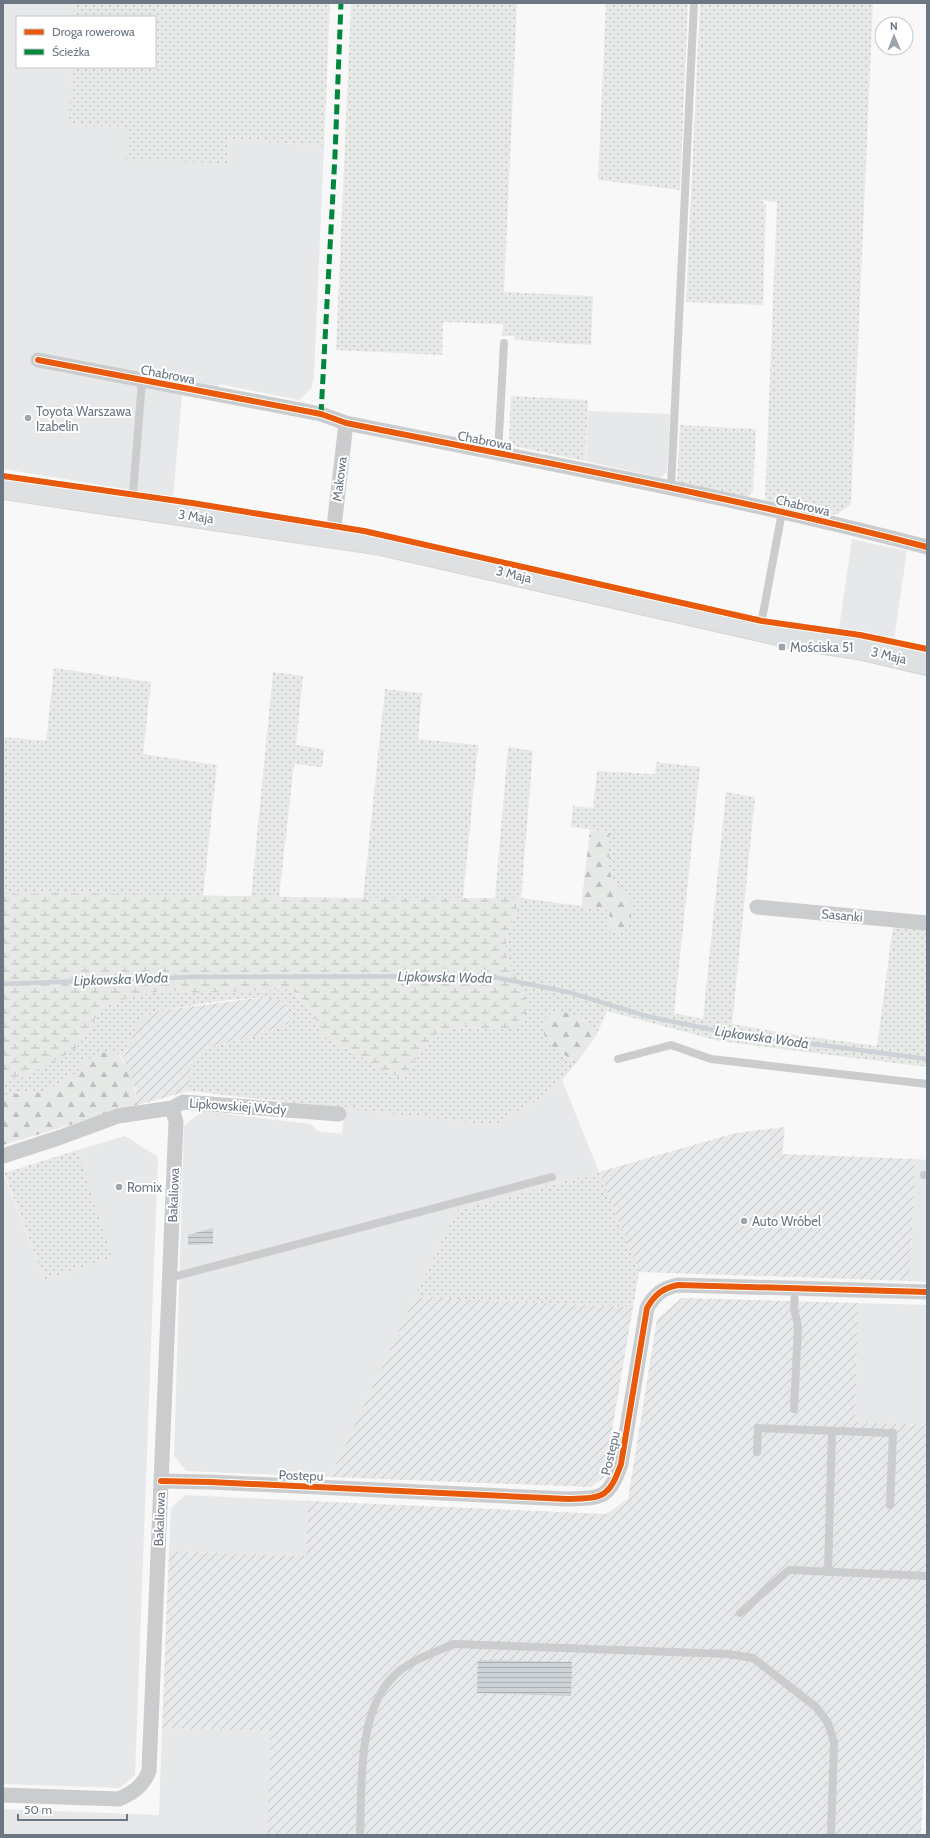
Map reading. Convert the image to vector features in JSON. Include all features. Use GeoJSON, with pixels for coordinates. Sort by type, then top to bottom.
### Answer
{"type":"FeatureCollection","features":[{"type":"Feature","properties":{"kind":"main road","name":"3 Maja"},"geometry":{"type":"LineString","coordinates":[[3,488],[333,536],[388,546],[804,640],[863,649],[927,664]]}},
{"type":"Feature","properties":{"kind":"street","name":"Chabrowa"},"geometry":{"type":"LineString","coordinates":[[38,360],[321,414],[346,423],[671,487],[853,528],[927,547]]}},
{"type":"Feature","properties":{"kind":"street","name":"Makowa"},"geometry":{"type":"LineString","coordinates":[[333,536],[346,423]]}},
{"type":"Feature","properties":{"kind":"street","name":"Sasanki"},"geometry":{"type":"LineString","coordinates":[[757,907],[927,923]]}},
{"type":"Feature","properties":{"kind":"street","name":"Lipkowskiej Wody"},"geometry":{"type":"LineString","coordinates":[[3,1156],[62,1137],[118,1116],[172,1108],[183,1102],[339,1114]]}},
{"type":"Feature","properties":{"kind":"street","name":"Bakaliowa"},"geometry":{"type":"LineString","coordinates":[[3,1795],[119,1798],[132,1793],[142,1785],[149,1771],[176,1122],[172,1108]]}},
{"type":"Feature","properties":{"kind":"street","name":"Postępu"},"geometry":{"type":"LineString","coordinates":[[161,1481],[568,1499],[590,1498],[604,1494],[614,1484],[621,1464],[647,1308],[652,1298],[666,1288],[678,1285],[927,1292]]}},
{"type":"Feature","properties":{"kind":"lane"},"geometry":{"type":"LineString","coordinates":[[671,487],[694,3]]}},
{"type":"Feature","properties":{"kind":"lane"},"geometry":{"type":"LineString","coordinates":[[498,454],[504,343]]}},
{"type":"Feature","properties":{"kind":"lane"},"geometry":{"type":"LineString","coordinates":[[132,507],[142,381]]}},
{"type":"Feature","properties":{"kind":"lane"},"geometry":{"type":"LineString","coordinates":[[760,630],[782,512]]}},
{"type":"Feature","properties":{"kind":"lane"},"geometry":{"type":"LineString","coordinates":[[618,1059],[671,1045],[711,1060],[927,1084]]}},
{"type":"Feature","properties":{"kind":"lane"},"geometry":{"type":"LineString","coordinates":[[169,1278],[552,1177]]}},
{"type":"Feature","properties":{"kind":"lane"},"geometry":{"type":"LineString","coordinates":[[794,1409],[798,1326],[794,1308],[795,1288]]}},
{"type":"Feature","properties":{"kind":"lane"},"geometry":{"type":"LineString","coordinates":[[757,1452],[758,1428],[893,1434],[890,1505]]}},
{"type":"Feature","properties":{"kind":"lane"},"geometry":{"type":"LineString","coordinates":[[828,1572],[832,1431]]}},
{"type":"Feature","properties":{"kind":"lane"},"geometry":{"type":"LineString","coordinates":[[740,1613],[789,1570],[927,1576]]}},
{"type":"Feature","properties":{"kind":"lane"},"geometry":{"type":"LineString","coordinates":[[360,1835],[367,1733],[376,1701],[391,1679],[416,1660],[454,1644],[728,1654],[753,1658],[816,1707],[828,1723],[834,1742],[831,1835]]}},
{"type":"Feature","properties":{"kind":"shaded area"},"geometry":{"type":"Polygon","coordinates":[[[3,3],[75,3],[74,16],[16,16],[16,68],[72,68],[70,125],[129,127],[227,163],[228,139],[324,146],[314,377],[311,389],[299,400],[219,384],[218,391],[182,395],[173,497],[3,469],[3,3]]]}},
{"type":"Feature","properties":{"kind":"shaded area"},"geometry":{"type":"Polygon","coordinates":[[[588,411],[670,414],[667,472],[660,478],[586,461],[588,411]]]}},
{"type":"Feature","properties":{"kind":"shaded area"},"geometry":{"type":"Polygon","coordinates":[[[852,539],[907,551],[894,640],[839,629],[852,539]]]}},
{"type":"Feature","properties":{"kind":"shaded area"},"geometry":{"type":"Polygon","coordinates":[[[272,998],[282,1001],[288,1009],[291,1016],[288,1024],[257,1036],[213,1046],[191,1069],[189,1091],[137,1105],[135,1089],[123,1058],[137,1024],[146,1015],[157,1011],[250,999],[272,998]]]}},
{"type":"Feature","properties":{"kind":"shaded area"},"geometry":{"type":"Polygon","coordinates":[[[562,1080],[599,1172],[456,1211],[330,1477],[186,1471],[174,1456],[184,1126],[202,1111],[311,1124],[317,1131],[342,1134],[345,1108],[494,1125],[546,1095],[562,1080]]]}},
{"type":"Feature","properties":{"kind":"shaded area"},"geometry":{"type":"Polygon","coordinates":[[[785,1127],[782,1154],[915,1159],[910,1281],[639,1272],[599,1172],[736,1133],[785,1127]]]}},
{"type":"Feature","properties":{"kind":"shaded area"},"geometry":{"type":"Polygon","coordinates":[[[125,1136],[158,1157],[135,1775],[120,1788],[3,1784],[3,1173],[45,1280],[111,1257],[78,1150],[125,1136]]]}},
{"type":"Feature","properties":{"kind":"shaded area"},"geometry":{"type":"Polygon","coordinates":[[[915,1159],[927,1160],[927,1282],[910,1281],[915,1159]]]}},
{"type":"Feature","properties":{"kind":"shaded area"},"geometry":{"type":"Polygon","coordinates":[[[213,1228],[213,1244],[188,1245],[188,1235],[213,1228]]]}},
{"type":"Feature","properties":{"kind":"shaded area"},"geometry":{"type":"Polygon","coordinates":[[[415,1297],[633,1307],[604,1477],[591,1487],[330,1477],[415,1297]]]}},
{"type":"Feature","properties":{"kind":"shaded area"},"geometry":{"type":"Polygon","coordinates":[[[682,1298],[858,1303],[855,1422],[927,1425],[927,1698],[921,1835],[267,1835],[271,1731],[162,1728],[169,1551],[306,1556],[308,1501],[606,1514],[628,1499],[657,1319],[682,1298]]]}},
{"type":"Feature","properties":{"kind":"shaded area"},"geometry":{"type":"Polygon","coordinates":[[[858,1303],[927,1305],[927,1425],[855,1422],[858,1303]]]}},
{"type":"Feature","properties":{"kind":"shaded area"},"geometry":{"type":"Polygon","coordinates":[[[185,1495],[308,1501],[306,1556],[169,1551],[171,1508],[185,1495]]]}},
{"type":"Feature","properties":{"kind":"shaded area"},"geometry":{"type":"Polygon","coordinates":[[[478,1660],[572,1662],[571,1696],[477,1693],[478,1660]]]}},
{"type":"Feature","properties":{"kind":"shaded area"},"geometry":{"type":"Polygon","coordinates":[[[162,1728],[272,1731],[267,1835],[3,1835],[3,1809],[159,1815],[162,1728]]]}},
{"type":"Feature","properties":{"kind":"green space"},"geometry":{"type":"Polygon","coordinates":[[[75,3],[330,3],[324,146],[229,139],[227,163],[126,160],[128,127],[69,125],[72,68],[156,68],[156,16],[74,16],[75,3]]]}},
{"type":"Feature","properties":{"kind":"green space"},"geometry":{"type":"Polygon","coordinates":[[[351,3],[517,3],[504,292],[593,296],[591,345],[514,340],[515,336],[502,336],[503,324],[443,322],[442,355],[336,350],[351,3]]]}},
{"type":"Feature","properties":{"kind":"green space"},"geometry":{"type":"Polygon","coordinates":[[[606,3],[688,3],[680,190],[598,180],[606,3]]]}},
{"type":"Feature","properties":{"kind":"green space"},"geometry":{"type":"Polygon","coordinates":[[[700,3],[873,3],[851,504],[837,515],[765,500],[777,202],[761,200],[766,205],[763,305],[686,302],[700,3]]]}},
{"type":"Feature","properties":{"kind":"green space"},"geometry":{"type":"Polygon","coordinates":[[[511,396],[588,400],[585,461],[514,446],[509,438],[511,396]]]}},
{"type":"Feature","properties":{"kind":"green space"},"geometry":{"type":"Polygon","coordinates":[[[680,425],[756,429],[753,491],[747,497],[677,482],[680,425]]]}},
{"type":"Feature","properties":{"kind":"green space"},"geometry":{"type":"Polygon","coordinates":[[[54,668],[151,682],[143,754],[217,765],[203,896],[58,893],[3,894],[3,737],[46,741],[54,668]]]}},
{"type":"Feature","properties":{"kind":"green space"},"geometry":{"type":"Polygon","coordinates":[[[273,672],[303,676],[296,745],[324,749],[322,767],[294,764],[279,897],[251,897],[273,672]]]}},
{"type":"Feature","properties":{"kind":"green space"},"geometry":{"type":"Polygon","coordinates":[[[385,689],[422,693],[418,739],[478,745],[463,898],[363,898],[385,689]]]}},
{"type":"Feature","properties":{"kind":"green space"},"geometry":{"type":"Polygon","coordinates":[[[508,747],[533,751],[521,898],[495,898],[508,747]]]}},
{"type":"Feature","properties":{"kind":"green space"},"geometry":{"type":"Polygon","coordinates":[[[656,762],[700,767],[674,1013],[703,1019],[726,792],[755,797],[732,1024],[796,1035],[877,1046],[893,926],[927,929],[927,1067],[719,1041],[607,1011],[596,1036],[583,1019],[564,1056],[577,1062],[562,1080],[546,1095],[494,1125],[189,1091],[191,1069],[200,1054],[213,1046],[257,1036],[288,1024],[291,1016],[283,1002],[272,998],[258,998],[221,1001],[157,1011],[143,1019],[139,1024],[132,1036],[123,1058],[114,1051],[85,1061],[78,1072],[59,1084],[41,1092],[3,1095],[3,1079],[24,1077],[81,1043],[102,1007],[130,997],[165,990],[201,993],[291,989],[310,1010],[321,1035],[367,1060],[379,1069],[404,1078],[415,1060],[438,1033],[467,1024],[479,1029],[525,994],[512,971],[506,951],[508,934],[521,898],[610,910],[608,932],[619,886],[612,880],[609,869],[609,832],[571,827],[573,806],[593,808],[597,771],[655,774],[656,762]]]}},
{"type":"Feature","properties":{"kind":"green space"},"geometry":{"type":"Polygon","coordinates":[[[590,830],[609,832],[609,869],[612,880],[627,893],[631,904],[631,916],[627,929],[620,933],[608,932],[610,910],[581,906],[590,830]]]}},
{"type":"Feature","properties":{"kind":"green space"},"geometry":{"type":"Polygon","coordinates":[[[58,893],[363,898],[521,898],[508,933],[506,953],[508,961],[526,1000],[527,1010],[520,1025],[513,1027],[494,1030],[474,1027],[467,1024],[438,1033],[415,1060],[404,1078],[379,1069],[367,1060],[321,1035],[310,1009],[291,989],[201,993],[165,990],[130,997],[102,1007],[81,1043],[69,1053],[24,1077],[4,1079],[3,894],[58,893]]]}},
{"type":"Feature","properties":{"kind":"green space"},"geometry":{"type":"Polygon","coordinates":[[[558,1011],[580,1018],[588,1025],[596,1036],[577,1062],[562,1054],[549,1042],[544,1033],[544,1020],[550,1014],[558,1011]]]}},
{"type":"Feature","properties":{"kind":"green space"},"geometry":{"type":"Polygon","coordinates":[[[114,1051],[128,1068],[133,1082],[137,1105],[3,1145],[3,1095],[41,1092],[59,1084],[78,1072],[85,1061],[101,1053],[114,1051]]]}},
{"type":"Feature","properties":{"kind":"green space"},"geometry":{"type":"Polygon","coordinates":[[[78,1150],[112,1257],[45,1280],[4,1173],[78,1150]]]}},
{"type":"Feature","properties":{"kind":"green space"},"geometry":{"type":"Polygon","coordinates":[[[599,1172],[639,1272],[633,1307],[415,1297],[456,1211],[599,1172]]]}},
{"type":"Feature","properties":{"kind":"waterway","name":"Lipkowska Woda"},"geometry":{"type":"LineString","coordinates":[[3,984],[192,977],[488,976],[568,992],[646,1016],[723,1032],[927,1059]]}},
{"type":"Feature","properties":{"kind":"marked path"},"geometry":{"type":"LineString","coordinates":[[321,414],[335,155],[341,3]]}},
{"type":"Feature","properties":{"kind":"cycle path"},"geometry":{"type":"LineString","coordinates":[[38,360],[321,414],[346,423],[710,496],[927,547]]}},
{"type":"Feature","properties":{"kind":"cycle path"},"geometry":{"type":"LineString","coordinates":[[3,476],[192,503],[364,531],[762,621],[860,635],[927,649]]}},
{"type":"Feature","properties":{"kind":"cycle path"},"geometry":{"type":"LineString","coordinates":[[161,1481],[568,1499],[589,1498],[603,1494],[608,1490],[613,1484],[621,1464],[647,1308],[656,1295],[660,1292],[678,1285],[927,1292]]}},
{"type":"Feature","properties":{"kind":"place","name":"Toyota Warszawa Izabelin"},"geometry":{"type":"Point","coordinates":[28,418]}},
{"type":"Feature","properties":{"kind":"place","name":"Mościska 51"},"geometry":{"type":"Point","coordinates":[782,647]}},
{"type":"Feature","properties":{"kind":"place","name":"Romix"},"geometry":{"type":"Point","coordinates":[119,1187]}},
{"type":"Feature","properties":{"kind":"place","name":"Auto Wróbel"},"geometry":{"type":"Point","coordinates":[744,1221]}}]}
